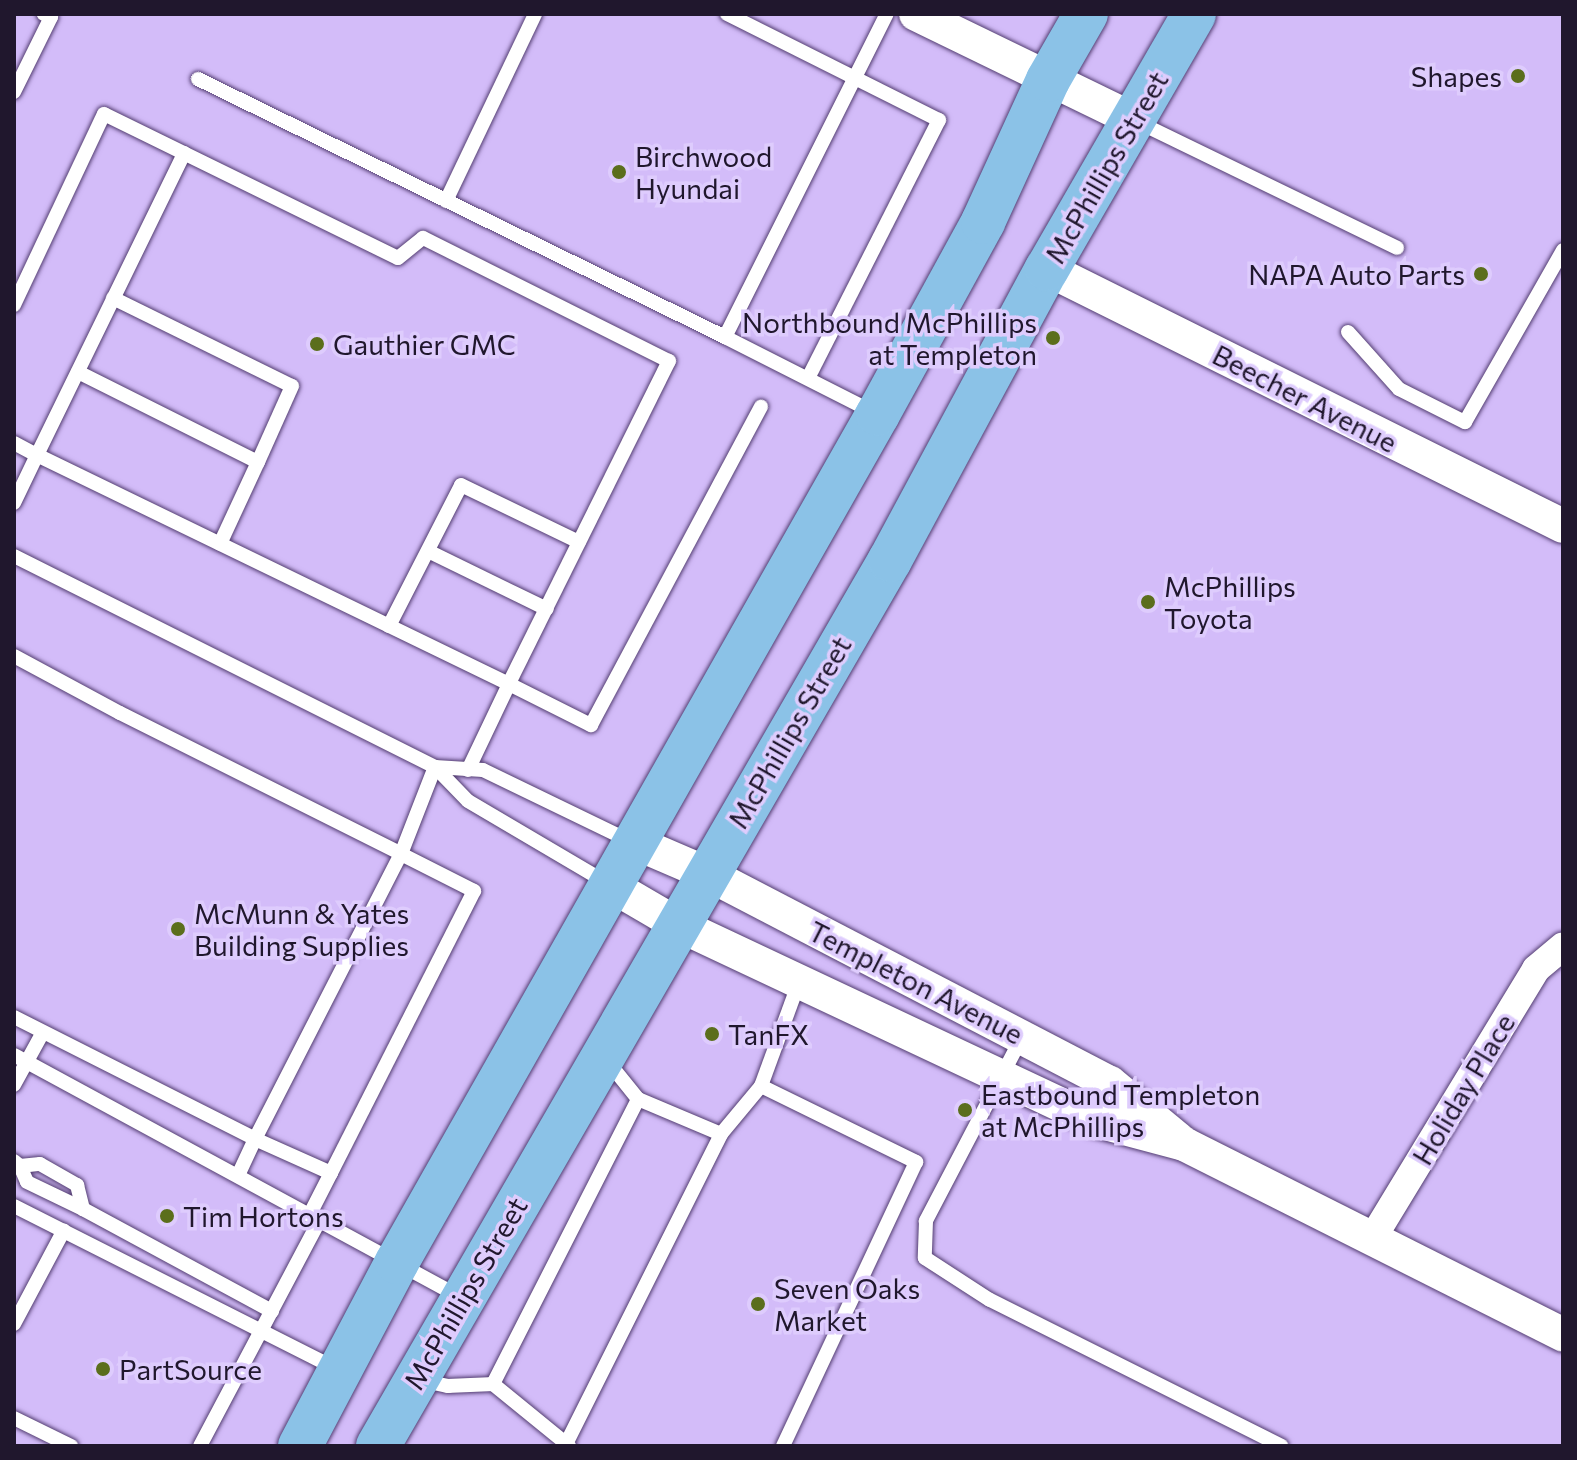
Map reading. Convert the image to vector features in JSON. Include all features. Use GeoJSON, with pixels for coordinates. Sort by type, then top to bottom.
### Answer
{"type":"FeatureCollection","features":[{"type":"Feature","properties":{"kind":"main road"},"geometry":{"type":"LineString","coordinates":[[300,1446],[397,1262],[878,414],[983,222],[1048,80],[1086,14]]}},
{"type":"Feature","properties":{"kind":"main road","name":"McPhillips Street"},"geometry":{"type":"LineString","coordinates":[[387,1443],[416,1380],[462,1298],[890,560],[1047,269],[1194,14]]}},
{"type":"Feature","properties":{"kind":"street"},"geometry":{"type":"LineString","coordinates":[[916,14],[1134,120]]}},
{"type":"Feature","properties":{"kind":"street","name":"Beecher Avenue"},"geometry":{"type":"LineString","coordinates":[[1047,269],[1563,526]]}},
{"type":"Feature","properties":{"kind":"street","name":"Templeton Avenue"},"geometry":{"type":"LineString","coordinates":[[634,842],[706,873],[1110,1083],[1184,1144]]}},
{"type":"Feature","properties":{"kind":"street","name":"Templeton Avenue"},"geometry":{"type":"LineString","coordinates":[[612,886],[677,924],[1001,1078],[1094,1120],[1184,1144],[1372,1239],[1559,1324]]}},
{"type":"Feature","properties":{"kind":"street","name":"Holiday Place"},"geometry":{"type":"LineString","coordinates":[[1372,1239],[1536,969],[1563,946]]}},
{"type":"Feature","properties":{"kind":"lane"},"geometry":{"type":"LineString","coordinates":[[446,201],[535,14]]}},
{"type":"Feature","properties":{"kind":"lane"},"geometry":{"type":"LineString","coordinates":[[727,14],[939,120],[808,378]]}},
{"type":"Feature","properties":{"kind":"lane"},"geometry":{"type":"LineString","coordinates":[[725,337],[887,14]]}},
{"type":"Feature","properties":{"kind":"lane"},"geometry":{"type":"LineString","coordinates":[[14,92],[49,15]]}},
{"type":"Feature","properties":{"kind":"lane"},"geometry":{"type":"LineString","coordinates":[[198,79],[878,414]]}},
{"type":"Feature","properties":{"kind":"lane"},"geometry":{"type":"LineString","coordinates":[[14,305],[104,114],[398,258],[423,238],[669,361],[468,770]]}},
{"type":"Feature","properties":{"kind":"lane"},"geometry":{"type":"LineString","coordinates":[[1134,120],[1397,248]]}},
{"type":"Feature","properties":{"kind":"lane"},"geometry":{"type":"LineString","coordinates":[[14,503],[184,153]]}},
{"type":"Feature","properties":{"kind":"lane"},"geometry":{"type":"LineString","coordinates":[[1348,332],[1399,389],[1465,422],[1563,250]]}},
{"type":"Feature","properties":{"kind":"lane"},"geometry":{"type":"LineString","coordinates":[[113,298],[292,386],[220,544]]}},
{"type":"Feature","properties":{"kind":"lane"},"geometry":{"type":"LineString","coordinates":[[78,372],[258,462]]}},
{"type":"Feature","properties":{"kind":"lane"},"geometry":{"type":"LineString","coordinates":[[14,443],[591,725],[761,407]]}},
{"type":"Feature","properties":{"kind":"lane"},"geometry":{"type":"LineString","coordinates":[[389,626],[461,485],[579,542]]}},
{"type":"Feature","properties":{"kind":"lane"},"geometry":{"type":"LineString","coordinates":[[428,551],[547,609]]}},
{"type":"Feature","properties":{"kind":"lane"},"geometry":{"type":"LineString","coordinates":[[14,556],[435,767],[468,801],[612,886]]}},
{"type":"Feature","properties":{"kind":"lane"},"geometry":{"type":"LineString","coordinates":[[15,659],[474,891],[331,1173],[272,1311],[200,1446]]}},
{"type":"Feature","properties":{"kind":"lane"},"geometry":{"type":"LineString","coordinates":[[435,767],[483,770],[634,842]]}},
{"type":"Feature","properties":{"kind":"lane"},"geometry":{"type":"LineString","coordinates":[[238,1175],[401,854],[435,767]]}},
{"type":"Feature","properties":{"kind":"lane"},"geometry":{"type":"LineString","coordinates":[[416,1380],[448,1386],[493,1384],[568,1445],[721,1134],[761,1086],[799,982]]}},
{"type":"Feature","properties":{"kind":"lane"},"geometry":{"type":"LineString","coordinates":[[14,1017],[255,1139],[331,1173]]}},
{"type":"Feature","properties":{"kind":"lane"},"geometry":{"type":"LineString","coordinates":[[14,1085],[20,1059],[43,1032]]}},
{"type":"Feature","properties":{"kind":"lane"},"geometry":{"type":"LineString","coordinates":[[1022,1037],[926,1221],[925,1258],[990,1300],[1282,1446]]}},
{"type":"Feature","properties":{"kind":"lane"},"geometry":{"type":"LineString","coordinates":[[603,1052],[638,1099],[721,1134]]}},
{"type":"Feature","properties":{"kind":"lane"},"geometry":{"type":"LineString","coordinates":[[20,1059],[462,1298]]}},
{"type":"Feature","properties":{"kind":"lane"},"geometry":{"type":"LineString","coordinates":[[761,1086],[916,1162],[783,1446]]}},
{"type":"Feature","properties":{"kind":"lane"},"geometry":{"type":"LineString","coordinates":[[493,1384],[638,1099]]}},
{"type":"Feature","properties":{"kind":"lane"},"geometry":{"type":"LineString","coordinates":[[83,1209],[77,1185],[40,1164],[17,1164],[27,1182],[272,1311]]}},
{"type":"Feature","properties":{"kind":"lane"},"geometry":{"type":"LineString","coordinates":[[14,1206],[262,1329],[339,1371]]}},
{"type":"Feature","properties":{"kind":"lane"},"geometry":{"type":"LineString","coordinates":[[14,1324],[64,1230]]}},
{"type":"Feature","properties":{"kind":"lane"},"geometry":{"type":"LineString","coordinates":[[14,1418],[71,1446]]}},
{"type":"Feature","properties":{"kind":"place","name":"Shapes"},"geometry":{"type":"Point","coordinates":[1518,76]}},
{"type":"Feature","properties":{"kind":"place","name":"Birchwood Hyundai"},"geometry":{"type":"Point","coordinates":[619,172]}},
{"type":"Feature","properties":{"kind":"place","name":"NAPA Auto Parts"},"geometry":{"type":"Point","coordinates":[1481,274]}},
{"type":"Feature","properties":{"kind":"place","name":"Northbound McPhillips at Templeton"},"geometry":{"type":"Point","coordinates":[1053,338]}},
{"type":"Feature","properties":{"kind":"place","name":"Gauthier GMC"},"geometry":{"type":"Point","coordinates":[317,344]}},
{"type":"Feature","properties":{"kind":"place","name":"McPhillips Toyota"},"geometry":{"type":"Point","coordinates":[1148,602]}},
{"type":"Feature","properties":{"kind":"place","name":"McMunn & Yates Building Supplies"},"geometry":{"type":"Point","coordinates":[178,929]}},
{"type":"Feature","properties":{"kind":"place","name":"TanFX"},"geometry":{"type":"Point","coordinates":[712,1034]}},
{"type":"Feature","properties":{"kind":"place","name":"Eastbound Templeton at McPhillips"},"geometry":{"type":"Point","coordinates":[965,1110]}},
{"type":"Feature","properties":{"kind":"place","name":"Tim Hortons"},"geometry":{"type":"Point","coordinates":[167,1216]}},
{"type":"Feature","properties":{"kind":"place","name":"Seven Oaks Market"},"geometry":{"type":"Point","coordinates":[758,1304]}},
{"type":"Feature","properties":{"kind":"place","name":"PartSource"},"geometry":{"type":"Point","coordinates":[103,1369]}}]}
